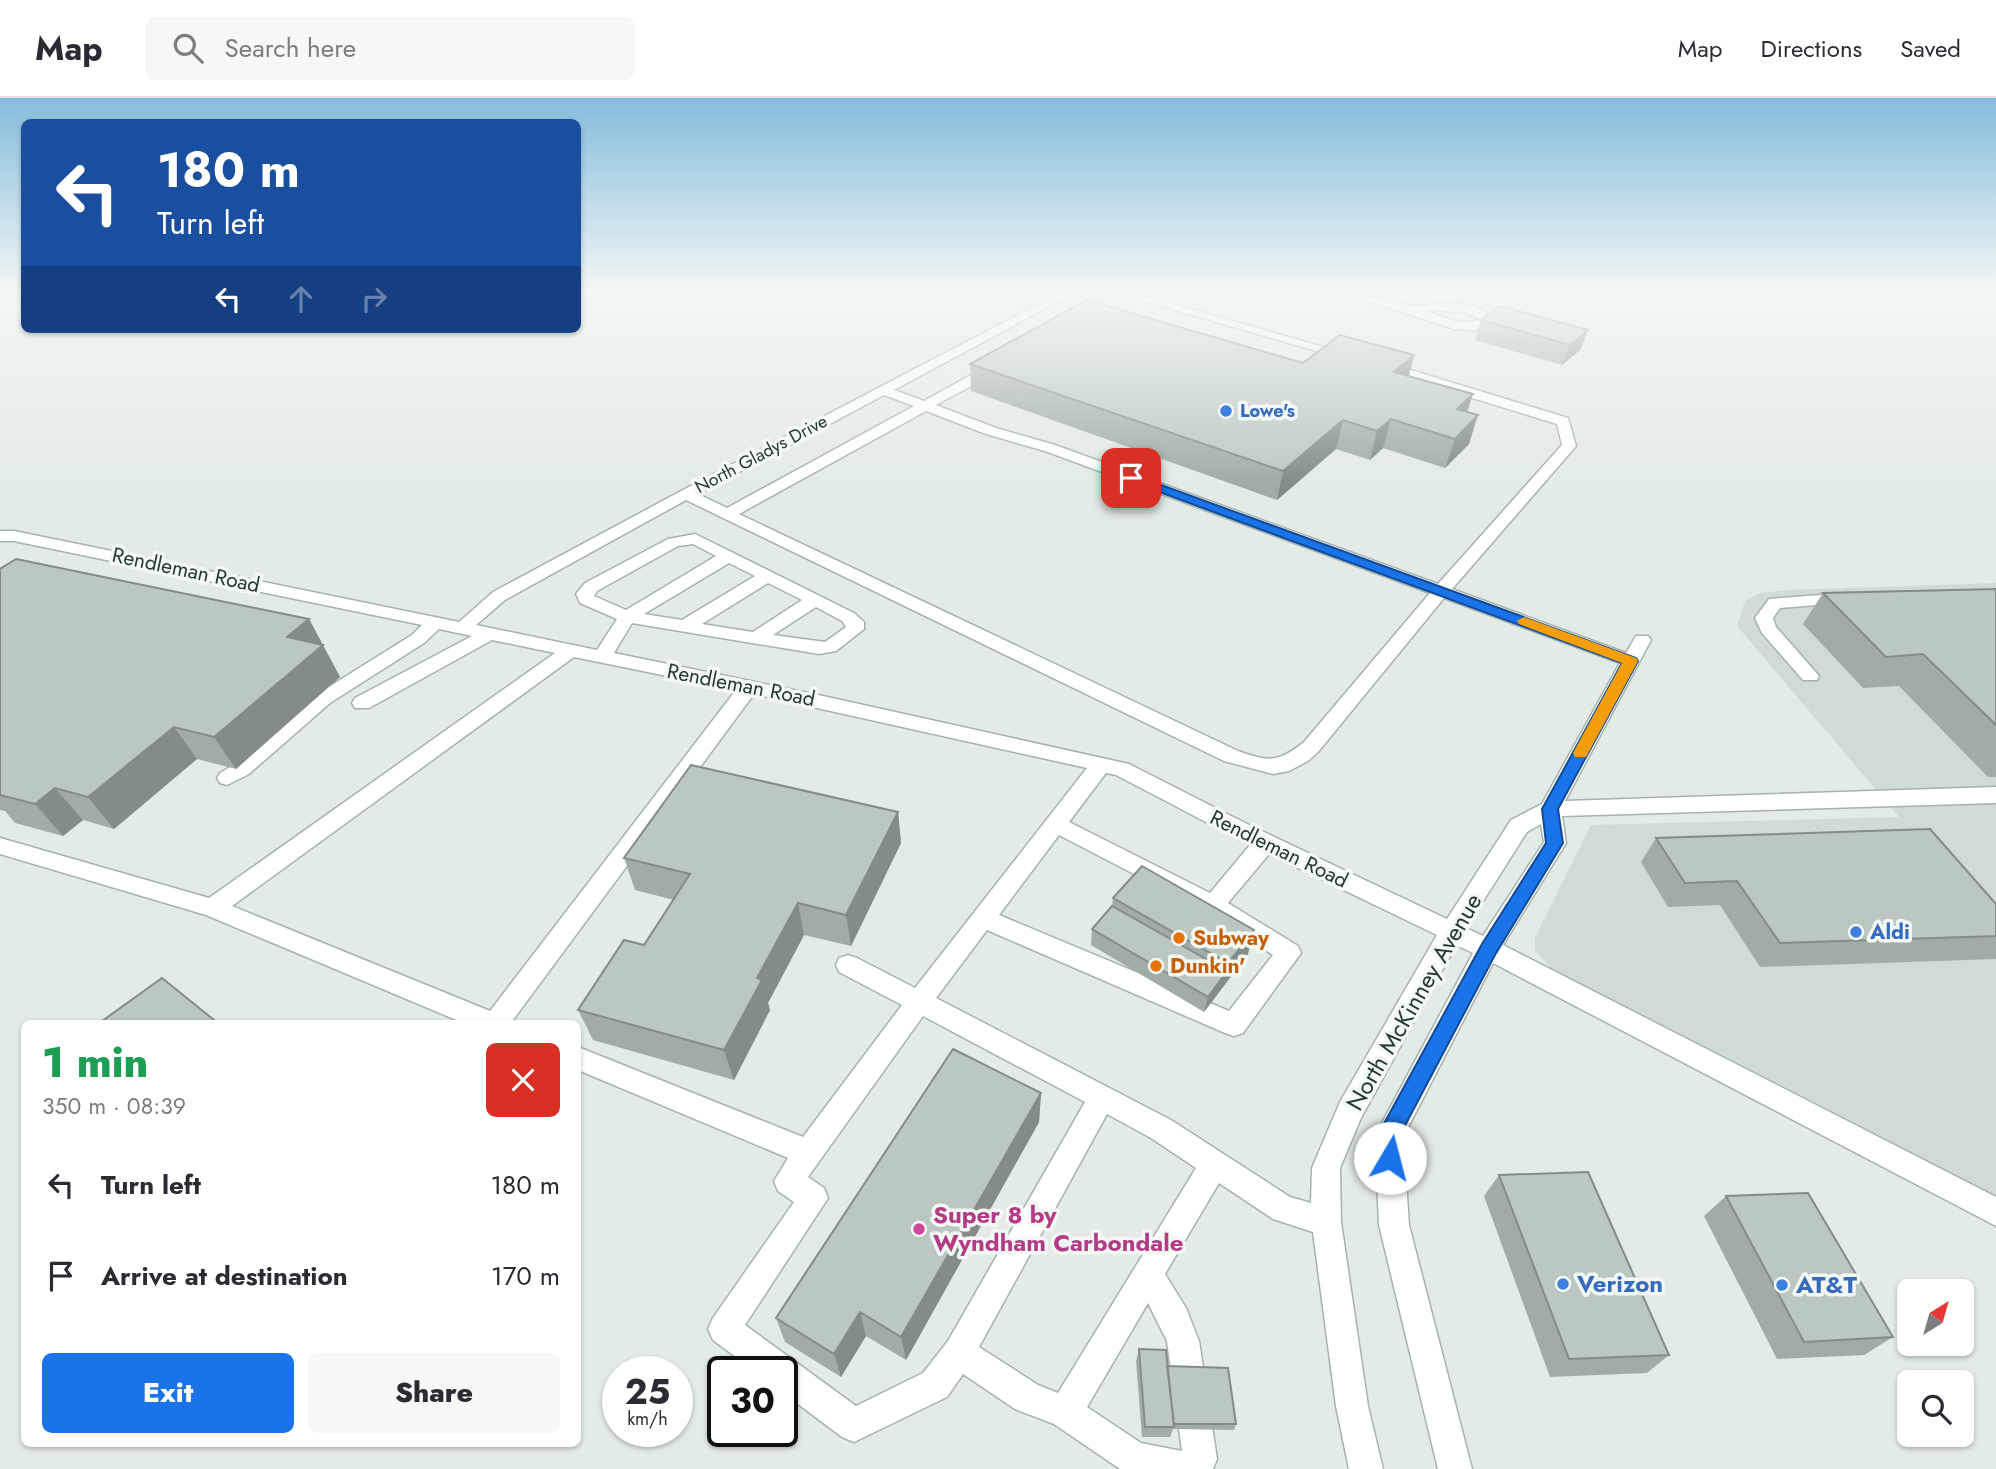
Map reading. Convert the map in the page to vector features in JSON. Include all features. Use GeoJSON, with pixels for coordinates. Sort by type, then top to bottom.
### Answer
{"type":"FeatureCollection","features":[{"type":"Feature","properties":{"kind":"street","name":"North Gladys Drive"},"geometry":{"type":"LineString","coordinates":[[462,628],[499,596],[946,357]]}},
{"type":"Feature","properties":{"kind":"street"},"geometry":{"type":"LineString","coordinates":[[686,494],[1231,755],[1269,768],[1290,764],[1311,747],[1440,592],[1569,446],[1563,421],[1353,357]]}},
{"type":"Feature","properties":{"kind":"street"},"geometry":{"type":"LineString","coordinates":[[727,514],[1005,362]]}},
{"type":"Feature","properties":{"kind":"street"},"geometry":{"type":"LineString","coordinates":[[883,390],[991,431],[1050,448],[1631,661]]}},
{"type":"Feature","properties":{"kind":"street","name":"Rendleman Road"},"geometry":{"type":"LineString","coordinates":[[0,536],[14,536],[149,563],[749,687],[1122,769],[1265,843],[1450,933],[1489,949],[1996,1212]]}},
{"type":"Feature","properties":{"kind":"street"},"geometry":{"type":"LineString","coordinates":[[695,539],[729,556],[855,622],[855,629],[830,647],[819,648],[627,617],[586,599],[585,594],[603,580],[674,542],[695,539]]}},
{"type":"Feature","properties":{"kind":"street"},"geometry":{"type":"LineString","coordinates":[[602,657],[627,617],[729,556]]}},
{"type":"Feature","properties":{"kind":"street"},"geometry":{"type":"LineString","coordinates":[[684,627],[768,576]]}},
{"type":"Feature","properties":{"kind":"street"},"geometry":{"type":"LineString","coordinates":[[1810,676],[1768,629],[1764,618],[1767,612],[1775,603],[1869,597]]}},
{"type":"Feature","properties":{"kind":"street"},"geometry":{"type":"LineString","coordinates":[[754,639],[815,600]]}},
{"type":"Feature","properties":{"kind":"street"},"geometry":{"type":"LineString","coordinates":[[227,778],[242,769],[323,699],[418,639],[435,623]]}},
{"type":"Feature","properties":{"kind":"street"},"geometry":{"type":"LineString","coordinates":[[362,703],[489,634]]}},
{"type":"Feature","properties":{"kind":"street"},"geometry":{"type":"LineString","coordinates":[[1550,809],[1642,640]]}},
{"type":"Feature","properties":{"kind":"street"},"geometry":{"type":"LineString","coordinates":[[212,908],[570,651]]}},
{"type":"Feature","properties":{"kind":"street"},"geometry":{"type":"LineString","coordinates":[[377,665],[418,672]]}},
{"type":"Feature","properties":{"kind":"street"},"geometry":{"type":"LineString","coordinates":[[497,1020],[749,687]]}},
{"type":"Feature","properties":{"kind":"street"},"geometry":{"type":"LineString","coordinates":[[1102,763],[920,1000],[788,1181],[814,1198],[724,1329],[854,1425],[934,1385],[959,1352],[1102,1097]]}},
{"type":"Feature","properties":{"kind":"street"},"geometry":{"type":"LineString","coordinates":[[1550,809],[1996,795]]}},
{"type":"Feature","properties":{"kind":"street","name":"North McKinney Avenue"},"geometry":{"type":"LineString","coordinates":[[1367,1469],[1352,1406],[1326,1222],[1326,1168],[1350,1111],[1450,933],[1519,826],[1550,809],[1555,843],[1489,949],[1389,1136],[1394,1225],[1455,1469]]}},
{"type":"Feature","properties":{"kind":"street"},"geometry":{"type":"LineString","coordinates":[[983,918],[1234,1025],[1289,953],[1213,905],[1055,824]]}},
{"type":"Feature","properties":{"kind":"street"},"geometry":{"type":"LineString","coordinates":[[1213,905],[1265,843]]}},
{"type":"Feature","properties":{"kind":"street"},"geometry":{"type":"LineString","coordinates":[[0,846],[212,908],[484,1020]]}},
{"type":"Feature","properties":{"kind":"street"},"geometry":{"type":"LineString","coordinates":[[848,965],[920,1000],[1161,1129],[1283,1209],[1326,1222]]}},
{"type":"Feature","properties":{"kind":"street"},"geometry":{"type":"LineString","coordinates":[[581,1059],[809,1153]]}},
{"type":"Feature","properties":{"kind":"street"},"geometry":{"type":"LineString","coordinates":[[1065,1412],[1214,1164]]}},
{"type":"Feature","properties":{"kind":"street"},"geometry":{"type":"LineString","coordinates":[[959,1352],[1027,1397],[1065,1412],[1135,1459],[1187,1469],[1197,1467],[1200,1459],[1183,1341],[1175,1318],[1148,1274]]}},
{"type":"Feature","properties":{"kind":"shaded area"},"geometry":{"type":"Polygon","coordinates":[[[1996,583],[1996,1196],[1551,968],[1535,950],[1535,938],[1591,825],[1899,817],[1737,626],[1745,601],[1760,593],[1786,590],[1996,583]]]}},
{"type":"Feature","properties":{"kind":"building","name":"Lowe's"},"geometry":{"type":"Polygon","coordinates":[[[983,357],[1282,357],[1303,363],[1311,357],[1412,357],[1394,372],[1473,394],[1457,409],[1478,415],[1455,439],[1391,419],[1377,431],[1343,420],[1283,471],[970,364],[983,357]]]}},
{"type":"Feature","properties":{"kind":"building"},"geometry":{"type":"Polygon","coordinates":[[[16,559],[309,619],[287,637],[323,645],[214,737],[174,727],[88,797],[55,788],[35,804],[0,795],[0,569],[16,559]]]}},
{"type":"Feature","properties":{"kind":"building"},"geometry":{"type":"Polygon","coordinates":[[[1996,589],[1996,725],[1923,654],[1886,657],[1823,593],[1996,589]]]}},
{"type":"Feature","properties":{"kind":"building"},"geometry":{"type":"Polygon","coordinates":[[[691,765],[898,812],[846,915],[798,903],[757,978],[762,980],[724,1050],[578,1010],[624,940],[644,945],[690,874],[624,858],[691,765]]]}},
{"type":"Feature","properties":{"kind":"building","name":"Aldi"},"geometry":{"type":"Polygon","coordinates":[[[1930,829],[1996,904],[1996,936],[1780,943],[1737,881],[1685,883],[1656,838],[1930,829]]]}},
{"type":"Feature","properties":{"kind":"building"},"geometry":{"type":"Polygon","coordinates":[[[1142,866],[1254,930],[1228,963],[1113,898],[1142,866]]]}},
{"type":"Feature","properties":{"kind":"building"},"geometry":{"type":"Polygon","coordinates":[[[1112,906],[1227,971],[1208,997],[1092,929],[1112,906]]]}},
{"type":"Feature","properties":{"kind":"building"},"geometry":{"type":"Polygon","coordinates":[[[162,978],[214,1020],[104,1020],[162,978]]]}},
{"type":"Feature","properties":{"kind":"building","name":"Super 8 by Wyndham Carbondale"},"geometry":{"type":"Polygon","coordinates":[[[953,1049],[1041,1093],[901,1337],[860,1312],[834,1354],[776,1318],[953,1049]]]}},
{"type":"Feature","properties":{"kind":"building","name":"Verizon"},"geometry":{"type":"Polygon","coordinates":[[[1588,1172],[1669,1355],[1569,1359],[1499,1175],[1588,1172]]]}},
{"type":"Feature","properties":{"kind":"building"},"geometry":{"type":"Polygon","coordinates":[[[1808,1193],[1893,1337],[1804,1342],[1726,1196],[1808,1193]]]}},
{"type":"Feature","properties":{"kind":"building"},"geometry":{"type":"Polygon","coordinates":[[[1139,1349],[1166,1350],[1174,1427],[1145,1427],[1139,1349]]]}},
{"type":"Feature","properties":{"kind":"building"},"geometry":{"type":"Polygon","coordinates":[[[1167,1366],[1228,1368],[1236,1424],[1174,1424],[1167,1366]]]}},
{"type":"Feature","properties":{"kind":"slow traffic"},"geometry":{"type":"LineString","coordinates":[[1524,621],[1631,661],[1580,753]]}},
{"type":"Feature","properties":{"kind":"place","name":"Lowe's"},"geometry":{"type":"Point","coordinates":[1226,411]}},
{"type":"Feature","properties":{"kind":"place","name":"Aldi"},"geometry":{"type":"Point","coordinates":[1856,932]}},
{"type":"Feature","properties":{"kind":"place","name":"Subway"},"geometry":{"type":"Point","coordinates":[1179,938]}},
{"type":"Feature","properties":{"kind":"place","name":"Dunkin'"},"geometry":{"type":"Point","coordinates":[1156,966]}},
{"type":"Feature","properties":{"kind":"place","name":"Super 8 by Wyndham Carbondale"},"geometry":{"type":"Point","coordinates":[919,1229]}},
{"type":"Feature","properties":{"kind":"place","name":"Verizon"},"geometry":{"type":"Point","coordinates":[1563,1284]}},
{"type":"Feature","properties":{"kind":"place","name":"AT&T"},"geometry":{"type":"Point","coordinates":[1782,1285]}},
{"type":"Feature","properties":{"kind":"route"},"geometry":{"type":"LineString","coordinates":[[1131,478],[1631,661],[1550,809],[1555,843],[1489,949],[1389,1136],[1390,1158]]}}]}
